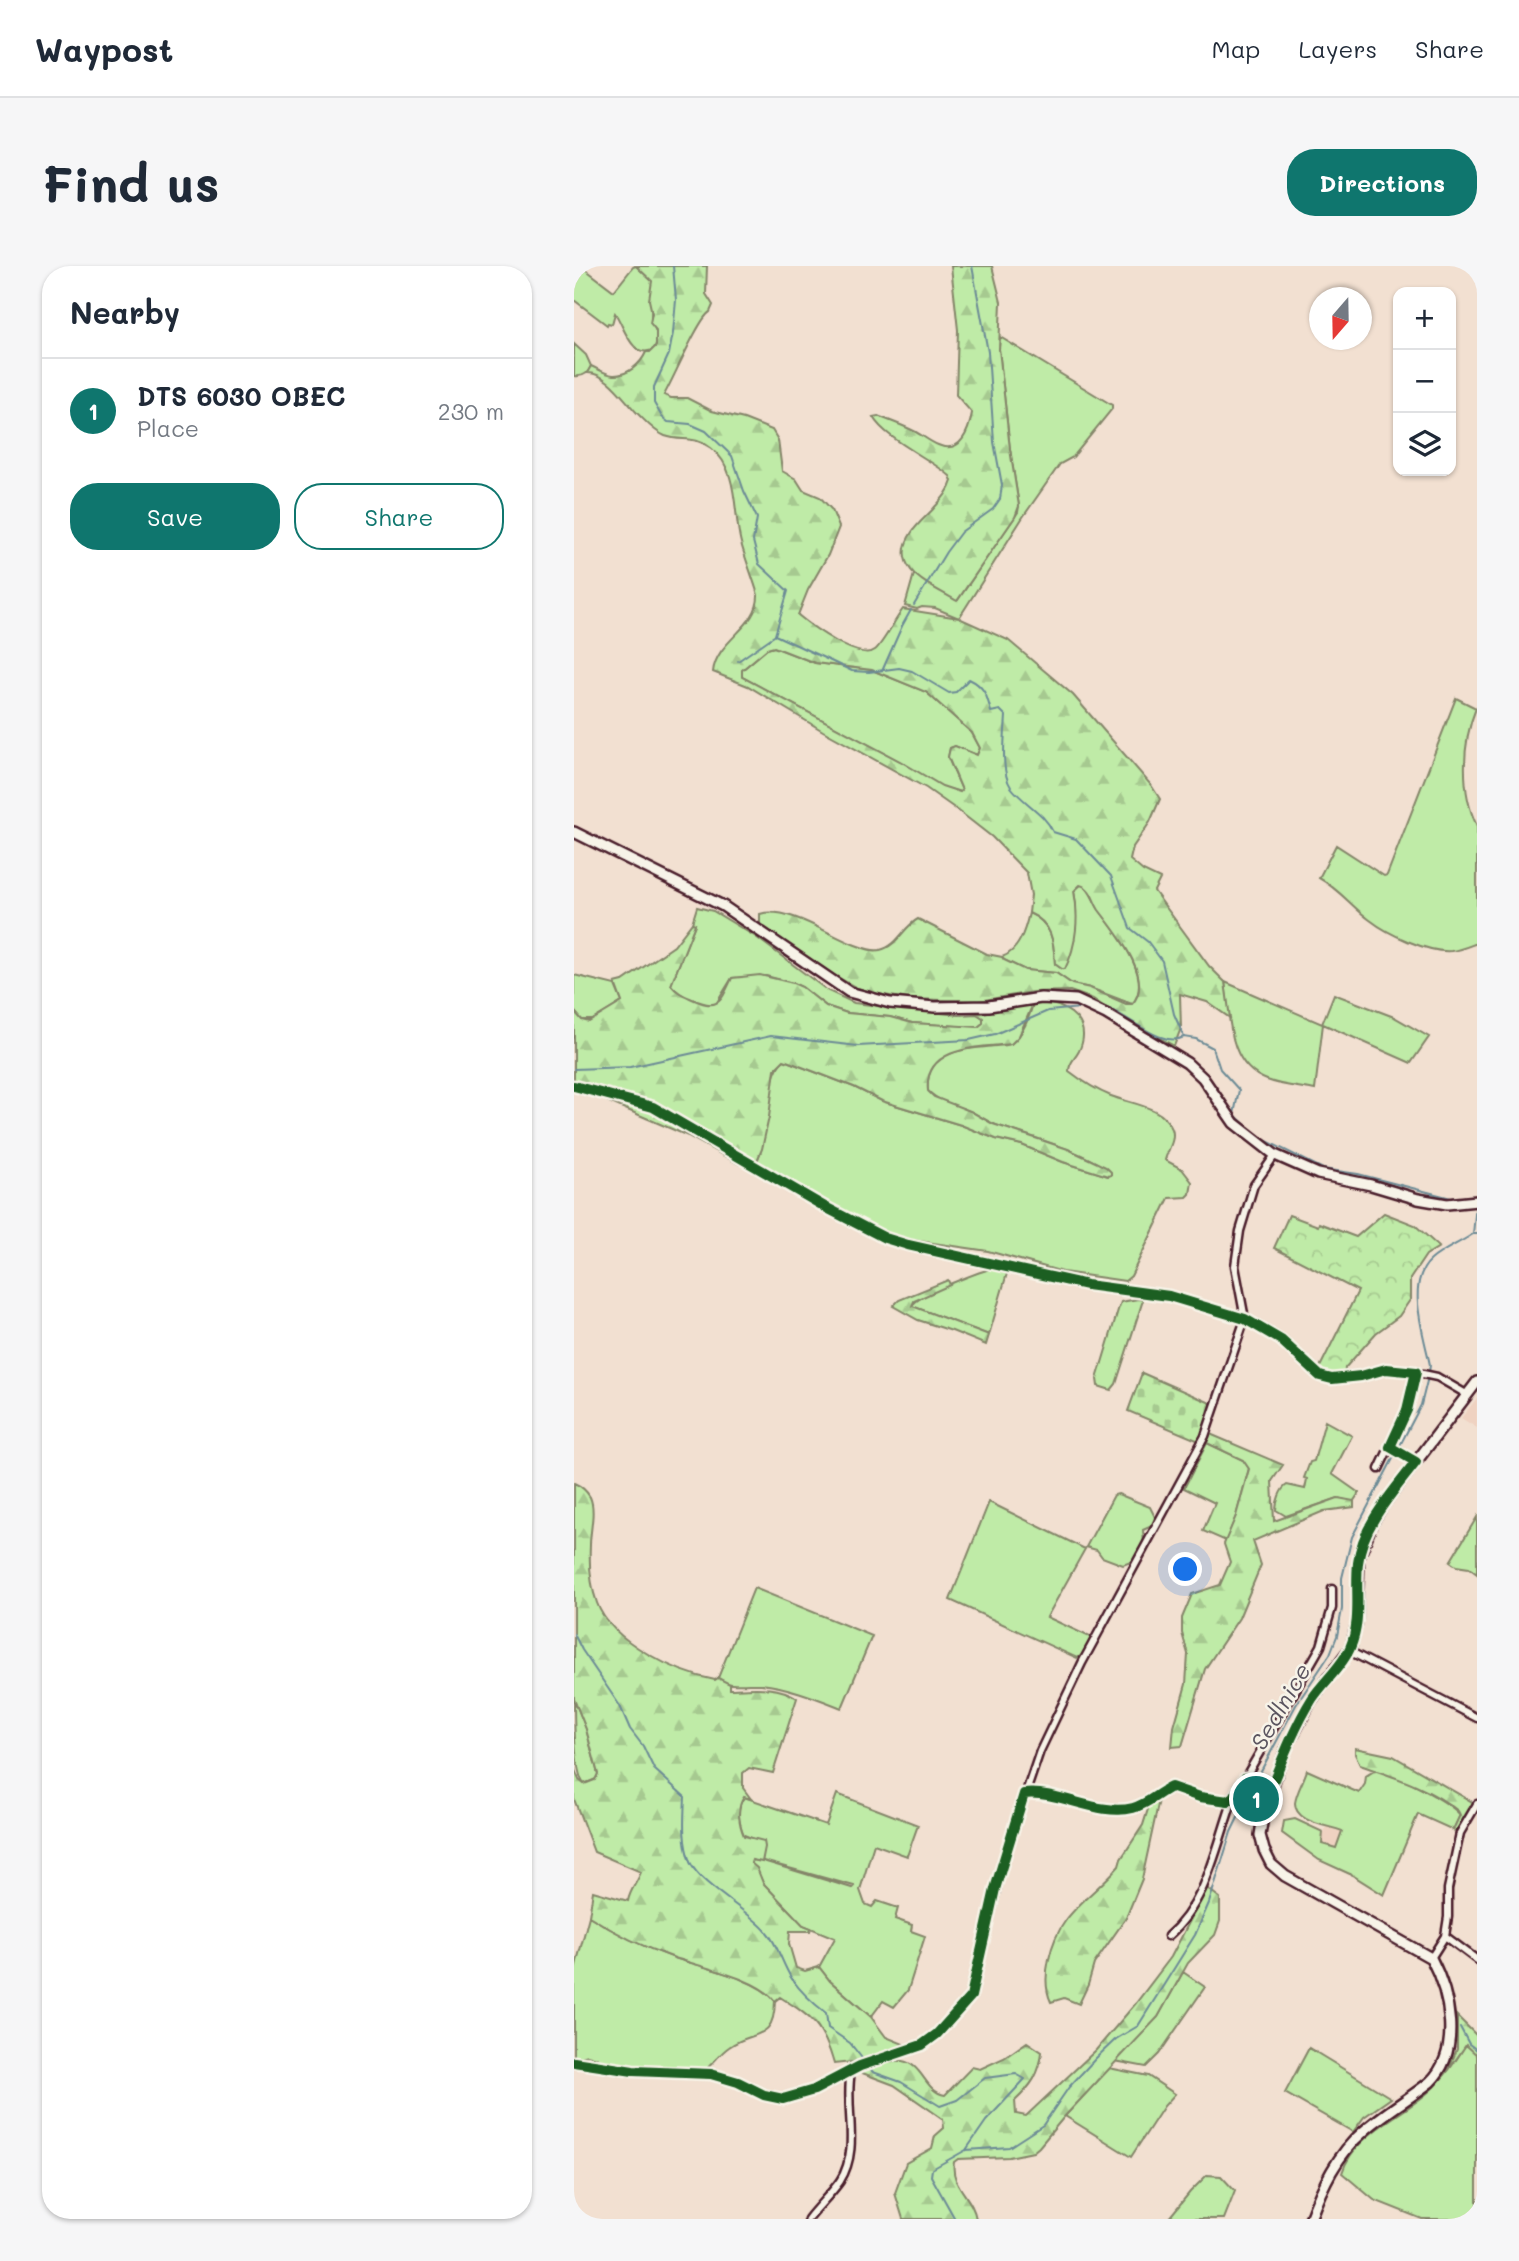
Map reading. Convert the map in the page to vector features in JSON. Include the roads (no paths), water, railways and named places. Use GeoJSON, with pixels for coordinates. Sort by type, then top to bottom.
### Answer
{"type":"FeatureCollection","features":[{"type":"Feature","properties":{"kind":"street"},"geometry":{"type":"LineString","coordinates":[[574,832],[723,906],[839,987],[890,1003],[935,1007],[989,1006],[1041,998],[1070,999],[1091,1006],[1187,1063],[1203,1078],[1234,1123],[1275,1155],[1318,1174],[1371,1185],[1418,1199],[1447,1204],[1475,1201]]}},
{"type":"Feature","properties":{"kind":"street"},"geometry":{"type":"LineString","coordinates":[[574,2062],[633,2071],[711,2074],[738,2082],[764,2095],[783,2099],[814,2090],[860,2066],[922,2045],[937,2034],[971,1996],[995,1889],[1040,1751],[1082,1663],[1205,1436],[1245,1319],[1235,1266],[1237,1244],[1254,1185],[1275,1155]]}},
{"type":"Feature","properties":{"kind":"street"},"geometry":{"type":"LineString","coordinates":[[1087,1285],[1170,1296],[1245,1319],[1281,1340],[1320,1376],[1345,1379],[1386,1369],[1400,1369],[1437,1377],[1468,1395]]}},
{"type":"Feature","properties":{"kind":"street"},"geometry":{"type":"LineString","coordinates":[[1379,1469],[1407,1410],[1419,1373]]}},
{"type":"Feature","properties":{"kind":"street"},"geometry":{"type":"LineString","coordinates":[[1310,2219],[1325,2184],[1341,2155],[1352,2142],[1364,2130],[1430,2082],[1444,2065],[1451,2032],[1432,1958],[1302,1886],[1276,1868],[1264,1850],[1260,1835],[1261,1821],[1269,1791],[1285,1751],[1311,1701],[1349,1651],[1357,1622],[1359,1558],[1367,1534],[1384,1504],[1477,1382]]}},
{"type":"Feature","properties":{"kind":"street"},"geometry":{"type":"LineString","coordinates":[[1024,1794],[1123,1809],[1145,1803],[1171,1787],[1215,1801],[1228,1801],[1247,1780],[1321,1646],[1332,1608],[1332,1589]]}},
{"type":"Feature","properties":{"kind":"street"},"geometry":{"type":"LineString","coordinates":[[1349,1651],[1477,1718]]}},
{"type":"Feature","properties":{"kind":"street"},"geometry":{"type":"LineString","coordinates":[[1247,1780],[1259,1789],[1269,1791]]}},
{"type":"Feature","properties":{"kind":"street"},"geometry":{"type":"LineString","coordinates":[[1168,1936],[1186,1917],[1204,1887],[1234,1797]]}},
{"type":"Feature","properties":{"kind":"street"},"geometry":{"type":"LineString","coordinates":[[1432,1958],[1445,1936],[1448,1889],[1457,1843],[1462,1826],[1477,1804]]}},
{"type":"Feature","properties":{"kind":"street"},"geometry":{"type":"LineString","coordinates":[[1445,1936],[1477,1960]]}},
{"type":"Feature","properties":{"kind":"street"},"geometry":{"type":"LineString","coordinates":[[808,2219],[839,2181],[849,2161],[851,2072]]}},
{"type":"Feature","properties":{"kind":"waterway"},"geometry":{"type":"LineString","coordinates":[[673,266],[676,300],[673,333],[669,354],[654,387],[654,403],[668,422],[690,424],[706,431],[732,456],[757,518],[753,541],[759,564],[788,591],[775,635],[852,671],[899,668],[912,671],[949,693],[956,692],[969,679],[981,688],[991,712],[1000,710],[1006,716],[1004,763],[1011,787],[1044,819],[1053,832],[1076,839],[1111,876],[1130,928],[1148,942],[1162,961],[1174,1014],[1184,1037],[1196,1039],[1213,1048],[1220,1069],[1239,1090],[1234,1114],[1253,1132]]}},
{"type":"Feature","properties":{"kind":"waterway"},"geometry":{"type":"LineString","coordinates":[[914,605],[961,532],[993,509],[1000,499],[1002,485],[994,442],[988,352],[972,266]]}},
{"type":"Feature","properties":{"kind":"waterway"},"geometry":{"type":"LineString","coordinates":[[883,669],[911,610]]}},
{"type":"Feature","properties":{"kind":"waterway"},"geometry":{"type":"LineString","coordinates":[[738,661],[774,636]]}},
{"type":"Feature","properties":{"kind":"waterway"},"geometry":{"type":"LineString","coordinates":[[1093,1004],[1116,1012],[1163,1038],[1184,1037]]}},
{"type":"Feature","properties":{"kind":"waterway"},"geometry":{"type":"LineString","coordinates":[[574,1069],[630,1067],[771,1036],[858,1046],[969,1040],[995,1034],[1048,1011],[1081,1008]]}},
{"type":"Feature","properties":{"kind":"waterway"},"geometry":{"type":"LineString","coordinates":[[1257,1136],[1323,1169],[1358,1174],[1451,1198],[1474,1196]]}},
{"type":"Feature","properties":{"kind":"waterway"},"geometry":{"type":"LineString","coordinates":[[1473,1234],[1476,1205]]}},
{"type":"Feature","properties":{"kind":"waterway","name":"Sedlnice"},"geometry":{"type":"LineString","coordinates":[[1429,1372],[1430,1365],[1418,1310],[1419,1281],[1431,1260],[1477,1234]]}},
{"type":"Feature","properties":{"kind":"waterway","name":"Sedlnice"},"geometry":{"type":"LineString","coordinates":[[1255,1782],[1296,1705],[1330,1654],[1337,1636],[1342,1609],[1342,1578],[1352,1537],[1421,1405],[1428,1377]]}},
{"type":"Feature","properties":{"kind":"waterway"},"geometry":{"type":"LineString","coordinates":[[574,1634],[620,1706],[630,1729],[643,1746],[654,1769],[685,1797],[686,1846],[695,1871],[766,1931],[792,1979],[826,2013],[828,2028],[850,2043],[865,2062]]}},
{"type":"Feature","properties":{"kind":"waterway","name":"Sedlnice"},"geometry":{"type":"LineString","coordinates":[[955,2219],[931,2176],[932,2169],[966,2150],[1009,2147],[1043,2125],[1069,2087],[1096,2058],[1116,2039],[1138,2026],[1195,1935],[1209,1903],[1231,1832],[1253,1787]]}},
{"type":"Feature","properties":{"kind":"waterway"},"geometry":{"type":"LineString","coordinates":[[1460,2027],[1469,2044],[1477,2050]]}},
{"type":"Feature","properties":{"kind":"waterway"},"geometry":{"type":"LineString","coordinates":[[868,2066],[873,2072],[901,2082],[940,2106],[957,2100],[985,2078],[1016,2074],[1025,2079],[986,2121],[966,2150]]}},
{"type":"Feature","properties":{"kind":"place","name":"DTS 6030 OBEC"},"geometry":{"type":"Point","coordinates":[1256,1799]}}]}
